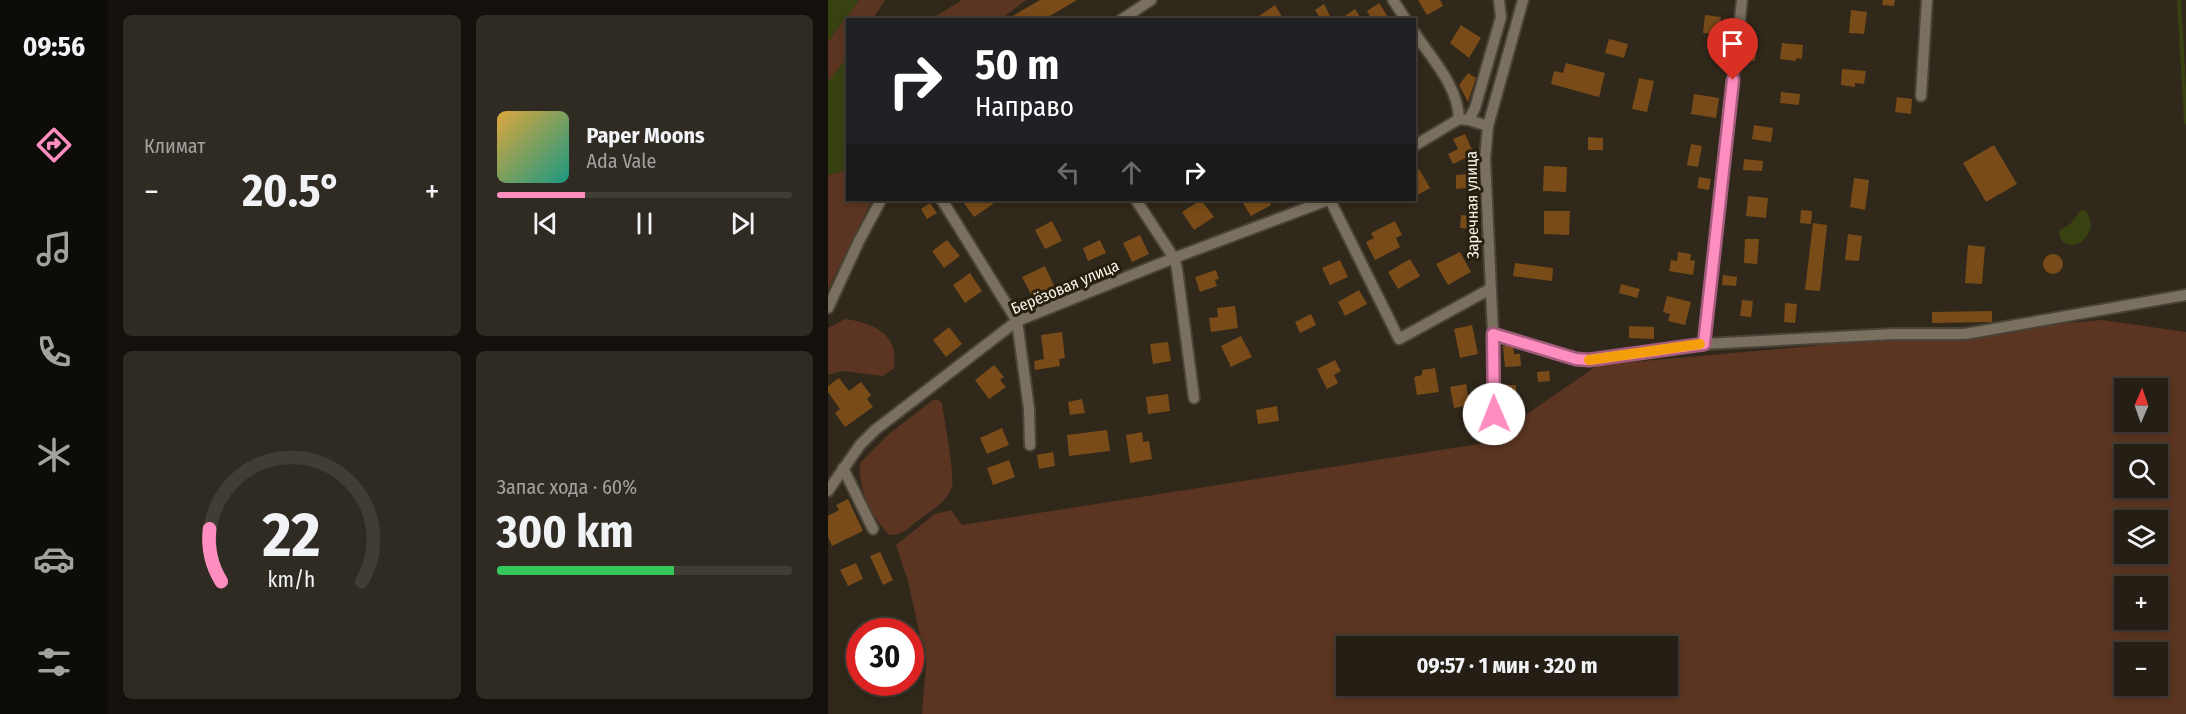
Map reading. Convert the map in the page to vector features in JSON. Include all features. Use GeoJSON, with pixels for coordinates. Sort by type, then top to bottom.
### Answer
{"type":"FeatureCollection","features":[{"type":"Feature","properties":{"kind":"street"},"geometry":{"type":"LineString","coordinates":[[1123,18],[1151,0]]}},
{"type":"Feature","properties":{"kind":"street"},"geometry":{"type":"LineString","coordinates":[[1393,0],[1405,18]]}},
{"type":"Feature","properties":{"kind":"street"},"geometry":{"type":"LineString","coordinates":[[1416,145],[1464,119],[1475,108],[1501,17],[1499,0]]}},
{"type":"Feature","properties":{"kind":"street","name":"Заречная улица"},"geometry":{"type":"LineString","coordinates":[[1494,414],[1493,334],[1485,178],[1488,126],[1523,0]]}},
{"type":"Feature","properties":{"kind":"street"},"geometry":{"type":"LineString","coordinates":[[1704,344],[1743,0]]}},
{"type":"Feature","properties":{"kind":"street"},"geometry":{"type":"LineString","coordinates":[[1921,96],[1927,0]]}},
{"type":"Feature","properties":{"kind":"street"},"geometry":{"type":"LineString","coordinates":[[1416,35],[1452,90],[1464,119],[1488,126]]}},
{"type":"Feature","properties":{"kind":"street"},"geometry":{"type":"LineString","coordinates":[[828,308],[881,201]]}},
{"type":"Feature","properties":{"kind":"street"},"geometry":{"type":"LineString","coordinates":[[943,201],[1017,321],[1029,409],[1030,445]]}},
{"type":"Feature","properties":{"kind":"street"},"geometry":{"type":"LineString","coordinates":[[1137,201],[1174,258],[1194,398]]}},
{"type":"Feature","properties":{"kind":"street","name":"Берёзовая улица"},"geometry":{"type":"LineString","coordinates":[[828,491],[860,445],[875,430],[1017,321],[1174,258],[1326,201]]}},
{"type":"Feature","properties":{"kind":"street"},"geometry":{"type":"LineString","coordinates":[[1330,201],[1399,339],[1490,289]]}},
{"type":"Feature","properties":{"kind":"street"},"geometry":{"type":"LineString","coordinates":[[1493,334],[1576,359],[1589,360],[1704,344],[1894,333],[1965,334],[2186,295]]}},
{"type":"Feature","properties":{"kind":"street"},"geometry":{"type":"LineString","coordinates":[[843,468],[873,529]]}},
{"type":"Feature","properties":{"kind":"shaded area"},"geometry":{"type":"Polygon","coordinates":[[[828,0],[859,0],[828,42],[828,0]]]}},
{"type":"Feature","properties":{"kind":"shaded area"},"geometry":{"type":"Polygon","coordinates":[[[859,0],[885,0],[874,18],[846,18],[846,59],[828,82],[828,42],[859,0]]]}},
{"type":"Feature","properties":{"kind":"shaded area"},"geometry":{"type":"Polygon","coordinates":[[[962,0],[1026,0],[1002,18],[933,18],[962,0]]]}},
{"type":"Feature","properties":{"kind":"shaded area"},"geometry":{"type":"Polygon","coordinates":[[[846,59],[846,170],[828,175],[828,82],[846,59]]]}},
{"type":"Feature","properties":{"kind":"shaded area"},"geometry":{"type":"Polygon","coordinates":[[[846,170],[846,201],[872,201],[828,290],[828,175],[846,170]]]}},
{"type":"Feature","properties":{"kind":"shaded area"},"geometry":{"type":"Polygon","coordinates":[[[2081,210],[2086,211],[2090,220],[2090,229],[2081,242],[2074,245],[2067,244],[2062,240],[2059,231],[2070,224],[2081,210]]]}},
{"type":"Feature","properties":{"kind":"shaded area"},"geometry":{"type":"Polygon","coordinates":[[[845,319],[874,327],[889,339],[895,356],[894,368],[883,376],[842,371],[828,375],[828,328],[845,319]]]}},
{"type":"Feature","properties":{"kind":"shaded area"},"geometry":{"type":"Polygon","coordinates":[[[2102,320],[2186,332],[2186,714],[922,714],[926,663],[924,618],[916,618],[908,581],[896,545],[935,514],[951,510],[962,525],[1485,443],[1598,365],[2102,320]]]}},
{"type":"Feature","properties":{"kind":"shaded area"},"geometry":{"type":"Polygon","coordinates":[[[933,400],[939,400],[942,403],[951,459],[952,486],[947,496],[934,509],[902,532],[889,535],[867,502],[861,483],[860,463],[890,433],[933,400]]]}},
{"type":"Feature","properties":{"kind":"building"},"geometry":{"type":"Polygon","coordinates":[[[1040,0],[1077,0],[1046,18],[1009,18],[1040,0]]]}},
{"type":"Feature","properties":{"kind":"building"},"geometry":{"type":"Polygon","coordinates":[[[1418,0],[1440,0],[1443,6],[1427,15],[1418,0]]]}},
{"type":"Feature","properties":{"kind":"building"},"geometry":{"type":"Polygon","coordinates":[[[1883,0],[1895,0],[1894,6],[1882,5],[1883,0]]]}},
{"type":"Feature","properties":{"kind":"building"},"geometry":{"type":"Polygon","coordinates":[[[1379,3],[1389,18],[1371,18],[1367,11],[1379,3]]]}},
{"type":"Feature","properties":{"kind":"building"},"geometry":{"type":"Polygon","coordinates":[[[1324,4],[1330,16],[1320,18],[1315,10],[1324,4]]]}},
{"type":"Feature","properties":{"kind":"building"},"geometry":{"type":"Polygon","coordinates":[[[1275,5],[1283,18],[1256,18],[1275,5]]]}},
{"type":"Feature","properties":{"kind":"building"},"geometry":{"type":"Polygon","coordinates":[[[1355,9],[1361,18],[1344,18],[1355,9]]]}},
{"type":"Feature","properties":{"kind":"building"},"geometry":{"type":"Polygon","coordinates":[[[1851,10],[1867,12],[1864,34],[1849,33],[1851,10]]]}},
{"type":"Feature","properties":{"kind":"building"},"geometry":{"type":"Polygon","coordinates":[[[1705,15],[1721,17],[1719,35],[1703,33],[1705,15]]]}},
{"type":"Feature","properties":{"kind":"building"},"geometry":{"type":"Polygon","coordinates":[[[1461,25],[1481,38],[1469,58],[1450,43],[1461,25]]]}},
{"type":"Feature","properties":{"kind":"building"},"geometry":{"type":"Polygon","coordinates":[[[1609,39],[1628,44],[1624,58],[1605,53],[1609,39]]]}},
{"type":"Feature","properties":{"kind":"building"},"geometry":{"type":"Polygon","coordinates":[[[1748,40],[1757,41],[1755,61],[1746,60],[1748,40]]]}},
{"type":"Feature","properties":{"kind":"building"},"geometry":{"type":"Polygon","coordinates":[[[1782,43],[1803,45],[1802,59],[1796,58],[1796,61],[1780,59],[1782,43]]]}},
{"type":"Feature","properties":{"kind":"building"},"geometry":{"type":"Polygon","coordinates":[[[1566,63],[1605,73],[1599,97],[1551,84],[1554,71],[1563,73],[1566,63]]]}},
{"type":"Feature","properties":{"kind":"building"},"geometry":{"type":"Polygon","coordinates":[[[1842,69],[1866,71],[1864,84],[1855,83],[1855,87],[1841,85],[1842,69]]]}},
{"type":"Feature","properties":{"kind":"building"},"geometry":{"type":"Polygon","coordinates":[[[1468,73],[1476,78],[1468,102],[1459,85],[1468,73]]]}},
{"type":"Feature","properties":{"kind":"building"},"geometry":{"type":"Polygon","coordinates":[[[1639,78],[1654,81],[1647,112],[1632,109],[1639,78]]]}},
{"type":"Feature","properties":{"kind":"building"},"geometry":{"type":"Polygon","coordinates":[[[1781,92],[1800,94],[1799,105],[1780,103],[1781,92]]]}},
{"type":"Feature","properties":{"kind":"building"},"geometry":{"type":"Polygon","coordinates":[[[1694,94],[1719,98],[1716,118],[1691,114],[1694,94]]]}},
{"type":"Feature","properties":{"kind":"building"},"geometry":{"type":"Polygon","coordinates":[[[1897,97],[1912,99],[1911,114],[1895,112],[1897,97]]]}},
{"type":"Feature","properties":{"kind":"building"},"geometry":{"type":"Polygon","coordinates":[[[1754,125],[1773,128],[1771,142],[1752,139],[1754,125]]]}},
{"type":"Feature","properties":{"kind":"building"},"geometry":{"type":"Polygon","coordinates":[[[1465,134],[1474,154],[1453,164],[1448,154],[1458,149],[1453,139],[1465,134]]]}},
{"type":"Feature","properties":{"kind":"building"},"geometry":{"type":"Polygon","coordinates":[[[1588,137],[1603,138],[1603,150],[1588,150],[1588,137]]]}},
{"type":"Feature","properties":{"kind":"building"},"geometry":{"type":"Polygon","coordinates":[[[1691,144],[1702,146],[1698,167],[1687,165],[1691,144]]]}},
{"type":"Feature","properties":{"kind":"building"},"geometry":{"type":"Polygon","coordinates":[[[1994,145],[2017,184],[1986,202],[1963,163],[1994,145]]]}},
{"type":"Feature","properties":{"kind":"building"},"geometry":{"type":"Polygon","coordinates":[[[1744,159],[1763,161],[1762,171],[1743,170],[1744,159]]]}},
{"type":"Feature","properties":{"kind":"building"},"geometry":{"type":"Polygon","coordinates":[[[1544,166],[1567,167],[1566,192],[1543,191],[1544,166]]]}},
{"type":"Feature","properties":{"kind":"building"},"geometry":{"type":"Polygon","coordinates":[[[1419,169],[1430,188],[1416,196],[1416,171],[1419,169]]]}},
{"type":"Feature","properties":{"kind":"building"},"geometry":{"type":"Polygon","coordinates":[[[1467,174],[1467,188],[1456,189],[1456,175],[1467,174]]]}},
{"type":"Feature","properties":{"kind":"building"},"geometry":{"type":"Polygon","coordinates":[[[1699,177],[1711,179],[1709,190],[1697,188],[1699,177]]]}},
{"type":"Feature","properties":{"kind":"building"},"geometry":{"type":"Polygon","coordinates":[[[1854,178],[1869,180],[1865,210],[1850,207],[1854,178]]]}},
{"type":"Feature","properties":{"kind":"building"},"geometry":{"type":"Polygon","coordinates":[[[1748,196],[1768,198],[1766,218],[1746,216],[1748,196]]]}},
{"type":"Feature","properties":{"kind":"building"},"geometry":{"type":"Polygon","coordinates":[[[991,201],[993,204],[974,217],[964,203],[991,201]]]}},
{"type":"Feature","properties":{"kind":"building"},"geometry":{"type":"Polygon","coordinates":[[[1202,201],[1214,217],[1194,230],[1182,212],[1202,201]]]}},
{"type":"Feature","properties":{"kind":"building"},"geometry":{"type":"Polygon","coordinates":[[[1242,201],[1269,201],[1271,205],[1251,216],[1242,201]]]}},
{"type":"Feature","properties":{"kind":"building"},"geometry":{"type":"Polygon","coordinates":[[[930,203],[937,213],[927,219],[921,209],[930,203]]]}},
{"type":"Feature","properties":{"kind":"building"},"geometry":{"type":"Polygon","coordinates":[[[1801,210],[1812,211],[1811,224],[1800,223],[1801,210]]]}},
{"type":"Feature","properties":{"kind":"building"},"geometry":{"type":"Polygon","coordinates":[[[1544,211],[1570,211],[1569,235],[1544,234],[1544,211]]]}},
{"type":"Feature","properties":{"kind":"building"},"geometry":{"type":"Polygon","coordinates":[[[1461,215],[1471,216],[1470,229],[1460,228],[1461,215]]]}},
{"type":"Feature","properties":{"kind":"building"},"geometry":{"type":"Polygon","coordinates":[[[1052,221],[1062,241],[1045,249],[1035,230],[1052,221]]]}},
{"type":"Feature","properties":{"kind":"building"},"geometry":{"type":"Polygon","coordinates":[[[1395,221],[1402,235],[1396,238],[1400,247],[1375,260],[1366,242],[1374,238],[1371,233],[1395,221]]]}},
{"type":"Feature","properties":{"kind":"building"},"geometry":{"type":"Polygon","coordinates":[[[1813,223],[1827,225],[1820,291],[1805,290],[1813,223]]]}},
{"type":"Feature","properties":{"kind":"building"},"geometry":{"type":"Polygon","coordinates":[[[1848,234],[1862,236],[1859,261],[1845,260],[1848,234]]]}},
{"type":"Feature","properties":{"kind":"building"},"geometry":{"type":"Polygon","coordinates":[[[1140,235],[1149,254],[1132,262],[1123,243],[1140,235]]]}},
{"type":"Feature","properties":{"kind":"building"},"geometry":{"type":"Polygon","coordinates":[[[1745,239],[1759,239],[1757,264],[1744,263],[1745,239]]]}},
{"type":"Feature","properties":{"kind":"building"},"geometry":{"type":"Polygon","coordinates":[[[947,240],[960,256],[944,268],[932,251],[947,240]]]}},
{"type":"Feature","properties":{"kind":"building"},"geometry":{"type":"Polygon","coordinates":[[[1100,240],[1106,253],[1088,261],[1083,248],[1100,240]]]}},
{"type":"Feature","properties":{"kind":"building"},"geometry":{"type":"Polygon","coordinates":[[[1968,245],[1985,247],[1982,284],[1965,283],[1968,245]]]}},
{"type":"Feature","properties":{"kind":"building"},"geometry":{"type":"Polygon","coordinates":[[[1460,252],[1471,272],[1448,285],[1436,264],[1460,252]]]}},
{"type":"Feature","properties":{"kind":"building"},"geometry":{"type":"Polygon","coordinates":[[[1678,252],[1691,254],[1690,260],[1695,261],[1693,275],[1669,271],[1671,260],[1677,261],[1678,252]]]}},
{"type":"Feature","properties":{"kind":"building"},"geometry":{"type":"Polygon","coordinates":[[[2053,254],[2060,257],[2063,264],[2060,271],[2053,274],[2046,271],[2043,264],[2046,257],[2053,254]]]}},
{"type":"Feature","properties":{"kind":"building"},"geometry":{"type":"Polygon","coordinates":[[[1410,259],[1420,276],[1398,289],[1388,272],[1410,259]]]}},
{"type":"Feature","properties":{"kind":"building"},"geometry":{"type":"Polygon","coordinates":[[[1340,260],[1348,277],[1330,285],[1322,268],[1340,260]]]}},
{"type":"Feature","properties":{"kind":"building"},"geometry":{"type":"Polygon","coordinates":[[[1515,263],[1553,268],[1552,281],[1513,276],[1515,263]]]}},
{"type":"Feature","properties":{"kind":"building"},"geometry":{"type":"Polygon","coordinates":[[[1045,266],[1055,288],[1033,298],[1022,277],[1045,266]]]}},
{"type":"Feature","properties":{"kind":"building"},"geometry":{"type":"Polygon","coordinates":[[[1216,270],[1219,279],[1215,280],[1217,286],[1200,292],[1195,277],[1216,270]]]}},
{"type":"Feature","properties":{"kind":"building"},"geometry":{"type":"Polygon","coordinates":[[[970,273],[982,291],[965,303],[953,285],[970,273]]]}},
{"type":"Feature","properties":{"kind":"building"},"geometry":{"type":"Polygon","coordinates":[[[1723,275],[1737,277],[1736,286],[1722,285],[1723,275]]]}},
{"type":"Feature","properties":{"kind":"building"},"geometry":{"type":"Polygon","coordinates":[[[1621,284],[1640,289],[1637,298],[1619,293],[1621,284]]]}},
{"type":"Feature","properties":{"kind":"building"},"geometry":{"type":"Polygon","coordinates":[[[1359,290],[1367,304],[1345,316],[1338,302],[1359,290]]]}},
{"type":"Feature","properties":{"kind":"building"},"geometry":{"type":"Polygon","coordinates":[[[1667,296],[1691,302],[1685,325],[1668,321],[1670,314],[1663,312],[1667,296]]]}},
{"type":"Feature","properties":{"kind":"building"},"geometry":{"type":"Polygon","coordinates":[[[1742,300],[1753,301],[1751,317],[1740,316],[1742,300]]]}},
{"type":"Feature","properties":{"kind":"building"},"geometry":{"type":"Polygon","coordinates":[[[1785,303],[1797,304],[1795,323],[1784,322],[1785,303]]]}},
{"type":"Feature","properties":{"kind":"building"},"geometry":{"type":"Polygon","coordinates":[[[1235,306],[1238,328],[1211,332],[1209,318],[1218,317],[1217,308],[1235,306]]]}},
{"type":"Feature","properties":{"kind":"building"},"geometry":{"type":"Polygon","coordinates":[[[1992,311],[1992,322],[1932,323],[1932,312],[1992,311]]]}},
{"type":"Feature","properties":{"kind":"building"},"geometry":{"type":"Polygon","coordinates":[[[1311,314],[1316,325],[1300,333],[1295,322],[1311,314]]]}},
{"type":"Feature","properties":{"kind":"building"},"geometry":{"type":"Polygon","coordinates":[[[1472,325],[1478,354],[1460,358],[1454,329],[1472,325]]]}},
{"type":"Feature","properties":{"kind":"building"},"geometry":{"type":"Polygon","coordinates":[[[1629,326],[1654,327],[1654,339],[1629,338],[1629,326]]]}},
{"type":"Feature","properties":{"kind":"building"},"geometry":{"type":"Polygon","coordinates":[[[949,327],[962,344],[946,357],[933,340],[949,327]]]}},
{"type":"Feature","properties":{"kind":"building"},"geometry":{"type":"Polygon","coordinates":[[[1062,332],[1065,358],[1059,359],[1060,366],[1035,370],[1034,361],[1044,359],[1041,335],[1062,332]]]}},
{"type":"Feature","properties":{"kind":"building"},"geometry":{"type":"Polygon","coordinates":[[[1241,336],[1252,357],[1231,367],[1221,346],[1241,336]]]}},
{"type":"Feature","properties":{"kind":"building"},"geometry":{"type":"Polygon","coordinates":[[[1168,342],[1171,361],[1153,364],[1150,344],[1168,342]]]}},
{"type":"Feature","properties":{"kind":"building"},"geometry":{"type":"Polygon","coordinates":[[[1513,345],[1514,354],[1520,354],[1521,366],[1505,367],[1503,346],[1513,345]]]}},
{"type":"Feature","properties":{"kind":"building"},"geometry":{"type":"Polygon","coordinates":[[[1335,360],[1341,371],[1334,375],[1338,383],[1327,389],[1317,369],[1335,360]]]}},
{"type":"Feature","properties":{"kind":"building"},"geometry":{"type":"Polygon","coordinates":[[[994,365],[1004,377],[1000,380],[1006,387],[989,399],[975,380],[994,365]]]}},
{"type":"Feature","properties":{"kind":"building"},"geometry":{"type":"Polygon","coordinates":[[[1435,368],[1439,392],[1417,395],[1414,377],[1422,375],[1422,370],[1435,368]]]}},
{"type":"Feature","properties":{"kind":"building"},"geometry":{"type":"Polygon","coordinates":[[[1549,371],[1550,381],[1538,382],[1537,372],[1549,371]]]}},
{"type":"Feature","properties":{"kind":"building"},"geometry":{"type":"Polygon","coordinates":[[[839,378],[849,391],[861,382],[871,395],[867,399],[873,407],[845,427],[835,413],[840,409],[828,392],[828,386],[839,378]]]}},
{"type":"Feature","properties":{"kind":"building"},"geometry":{"type":"Polygon","coordinates":[[[1466,384],[1470,405],[1454,408],[1450,387],[1466,384]]]}},
{"type":"Feature","properties":{"kind":"building"},"geometry":{"type":"Polygon","coordinates":[[[1504,385],[1516,385],[1517,403],[1504,404],[1504,385]]]}},
{"type":"Feature","properties":{"kind":"building"},"geometry":{"type":"Polygon","coordinates":[[[1168,394],[1170,411],[1148,414],[1146,397],[1168,394]]]}},
{"type":"Feature","properties":{"kind":"building"},"geometry":{"type":"Polygon","coordinates":[[[1082,399],[1085,413],[1070,415],[1068,402],[1082,399]]]}},
{"type":"Feature","properties":{"kind":"building"},"geometry":{"type":"Polygon","coordinates":[[[1277,406],[1279,421],[1258,424],[1256,410],[1277,406]]]}},
{"type":"Feature","properties":{"kind":"building"},"geometry":{"type":"Polygon","coordinates":[[[1002,428],[1009,445],[987,454],[980,438],[1002,428]]]}},
{"type":"Feature","properties":{"kind":"building"},"geometry":{"type":"Polygon","coordinates":[[[1107,430],[1110,451],[1069,456],[1067,435],[1107,430]]]}},
{"type":"Feature","properties":{"kind":"building"},"geometry":{"type":"Polygon","coordinates":[[[1142,432],[1143,442],[1149,441],[1152,459],[1130,463],[1126,435],[1142,432]]]}},
{"type":"Feature","properties":{"kind":"building"},"geometry":{"type":"Polygon","coordinates":[[[1053,452],[1055,466],[1039,469],[1037,455],[1053,452]]]}},
{"type":"Feature","properties":{"kind":"building"},"geometry":{"type":"Polygon","coordinates":[[[1009,460],[1015,477],[993,485],[987,468],[1009,460]]]}},
{"type":"Feature","properties":{"kind":"building"},"geometry":{"type":"Polygon","coordinates":[[[848,499],[863,531],[832,546],[828,537],[828,516],[839,510],[836,505],[848,499]]]}},
{"type":"Feature","properties":{"kind":"building"},"geometry":{"type":"Polygon","coordinates":[[[880,552],[893,580],[883,585],[870,556],[880,552]]]}},
{"type":"Feature","properties":{"kind":"building"},"geometry":{"type":"Polygon","coordinates":[[[856,563],[863,579],[848,586],[840,570],[856,563]]]}},
{"type":"Feature","properties":{"kind":"waterway"},"geometry":{"type":"LineString","coordinates":[[2179,0],[2186,122]]}},
{"type":"Feature","properties":{"kind":"slow traffic"},"geometry":{"type":"LineString","coordinates":[[1589,360],[1700,344]]}},
{"type":"Feature","properties":{"kind":"route"},"geometry":{"type":"LineString","coordinates":[[1494,414],[1493,334],[1576,359],[1589,360],[1704,344],[1733,80]]}}]}
